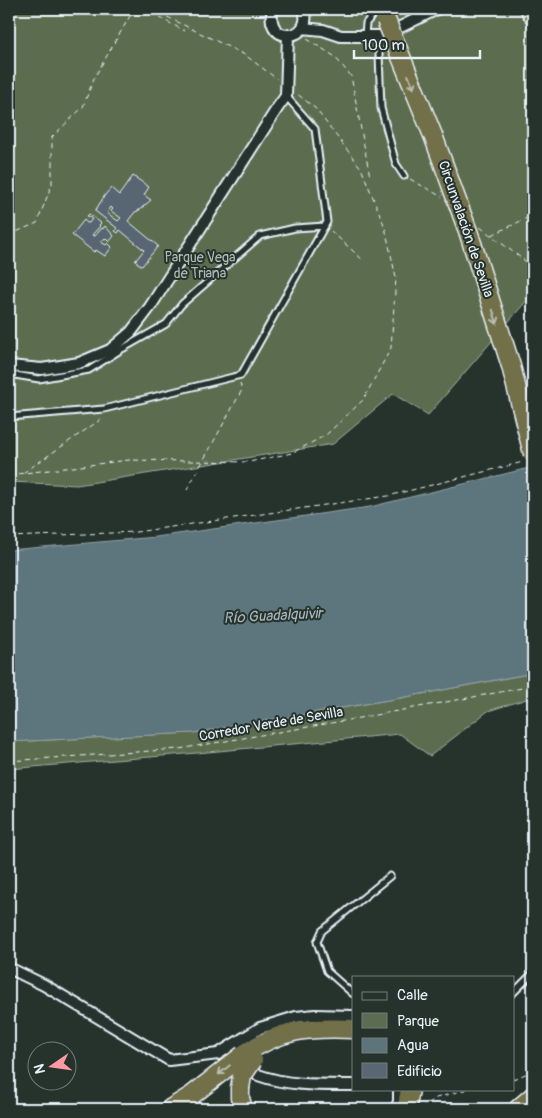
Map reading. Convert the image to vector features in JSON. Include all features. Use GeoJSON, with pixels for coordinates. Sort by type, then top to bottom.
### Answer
{"type":"FeatureCollection","features":[{"type":"Feature","properties":{"kind":"highway","name":"Circunvalación de Sevilla"},"geometry":{"type":"LineString","coordinates":[[380,9],[434,138],[469,234],[510,366],[529,458]]}},
{"type":"Feature","properties":{"kind":"highway"},"geometry":{"type":"LineString","coordinates":[[530,9],[533,15]]}},
{"type":"Feature","properties":{"kind":"highway"},"geometry":{"type":"LineString","coordinates":[[243,1109],[240,1098],[242,1076],[266,1040],[288,1032],[308,1029],[352,1029]]}},
{"type":"Feature","properties":{"kind":"highway"},"geometry":{"type":"LineString","coordinates":[[170,1109],[205,1085],[251,1063],[268,1049],[290,1041],[316,1038],[352,1038]]}},
{"type":"Feature","properties":{"kind":"highway"},"geometry":{"type":"LineString","coordinates":[[408,1109],[410,1090]]}},
{"type":"Feature","properties":{"kind":"highway"},"geometry":{"type":"LineString","coordinates":[[518,1109],[533,1096]]}},
{"type":"Feature","properties":{"kind":"main road"},"geometry":{"type":"LineString","coordinates":[[401,1090],[401,1102],[408,1109]]}},
{"type":"Feature","properties":{"kind":"street"},"geometry":{"type":"LineString","coordinates":[[272,10],[271,18],[274,28],[283,34],[294,35],[301,30],[305,23],[306,17],[303,9]]}},
{"type":"Feature","properties":{"kind":"street"},"geometry":{"type":"LineString","coordinates":[[301,30],[323,30],[341,36],[382,36],[437,9]]}},
{"type":"Feature","properties":{"kind":"street"},"geometry":{"type":"LineString","coordinates":[[9,366],[42,369],[79,363],[110,350],[131,332],[150,307],[278,107],[286,91],[288,35]]}},
{"type":"Feature","properties":{"kind":"street"},"geometry":{"type":"LineString","coordinates":[[9,968],[44,985],[169,1060],[218,1054],[260,1028],[296,1017],[352,1016]]}},
{"type":"Feature","properties":{"kind":"street"},"geometry":{"type":"LineString","coordinates":[[251,1063],[270,1079],[303,1084],[352,1085]]}},
{"type":"Feature","properties":{"kind":"street"},"geometry":{"type":"LineString","coordinates":[[408,1109],[416,1090]]}},
{"type":"Feature","properties":{"kind":"lane"},"geometry":{"type":"LineString","coordinates":[[365,36],[366,23],[380,9]]}},
{"type":"Feature","properties":{"kind":"lane"},"geometry":{"type":"LineString","coordinates":[[382,36],[379,54],[381,108],[396,164],[404,176]]}},
{"type":"Feature","properties":{"kind":"lane"},"geometry":{"type":"LineString","coordinates":[[9,416],[99,410],[241,375],[327,222],[315,129],[286,91]]}},
{"type":"Feature","properties":{"kind":"lane"},"geometry":{"type":"LineString","coordinates":[[9,374],[39,378],[89,370],[166,324],[182,304],[260,236],[296,228],[325,226]]}},
{"type":"Feature","properties":{"kind":"lane"},"geometry":{"type":"LineString","coordinates":[[352,993],[328,971],[317,942],[322,931],[390,876]]}},
{"type":"Feature","properties":{"kind":"lane"},"geometry":{"type":"LineString","coordinates":[[514,992],[533,972]]}},
{"type":"Feature","properties":{"kind":"path"},"geometry":{"type":"LineString","coordinates":[[9,235],[38,223],[52,184],[52,138],[83,107],[94,78],[134,9]]}},
{"type":"Feature","properties":{"kind":"path"},"geometry":{"type":"LineString","coordinates":[[143,9],[185,31]]}},
{"type":"Feature","properties":{"kind":"path"},"geometry":{"type":"LineString","coordinates":[[9,475],[129,460],[249,462],[292,453],[326,435],[363,400],[391,348],[396,278],[385,227],[361,168],[315,108],[286,91],[245,55],[151,9]]}},
{"type":"Feature","properties":{"kind":"path"},"geometry":{"type":"LineString","coordinates":[[301,30],[308,40],[334,56],[351,76],[370,178]]}},
{"type":"Feature","properties":{"kind":"path"},"geometry":{"type":"LineString","coordinates":[[404,176],[445,199]]}},
{"type":"Feature","properties":{"kind":"path"},"geometry":{"type":"LineString","coordinates":[[491,235],[533,215]]}},
{"type":"Feature","properties":{"kind":"path"},"geometry":{"type":"LineString","coordinates":[[477,224],[533,267]]}},
{"type":"Feature","properties":{"kind":"path"},"geometry":{"type":"LineString","coordinates":[[325,226],[364,262]]}},
{"type":"Feature","properties":{"kind":"path"},"geometry":{"type":"LineString","coordinates":[[187,490],[242,390],[239,376]]}},
{"type":"Feature","properties":{"kind":"path"},"geometry":{"type":"LineString","coordinates":[[9,480],[100,420],[99,410]]}},
{"type":"Feature","properties":{"kind":"path"},"geometry":{"type":"LineString","coordinates":[[9,537],[136,532],[388,496],[529,458]]}},
{"type":"Feature","properties":{"kind":"path","name":"Corredor Verde de Sevilla"},"geometry":{"type":"LineString","coordinates":[[9,761],[178,749],[533,686]]}},
{"type":"Feature","properties":{"kind":"path"},"geometry":{"type":"LineString","coordinates":[[514,1079],[533,1071]]}},
{"type":"Feature","properties":{"kind":"path"},"geometry":{"type":"LineString","coordinates":[[408,1109],[464,1090]]}},
{"type":"Feature","properties":{"kind":"green space","name":"Parque Vega de Triana"},"geometry":{"type":"Polygon","coordinates":[[[9,9],[533,9],[533,299],[529,298],[428,415],[393,394],[333,444],[77,485],[9,482],[9,9]]]}},
{"type":"Feature","properties":{"kind":"green space"},"geometry":{"type":"Polygon","coordinates":[[[533,673],[533,697],[488,711],[430,756],[400,734],[9,769],[9,742],[193,733],[400,698],[533,673]]]}},
{"type":"Feature","properties":{"kind":"water","name":"Río Guadalquivir"},"geometry":{"type":"Polygon","coordinates":[[[533,467],[533,673],[400,698],[193,733],[9,742],[9,550],[156,537],[370,507],[533,467]]]}},
{"type":"Feature","properties":{"kind":"building"},"geometry":{"type":"Polygon","coordinates":[[[133,176],[149,187],[144,195],[151,200],[135,212],[128,221],[158,246],[142,266],[135,261],[144,250],[120,230],[118,233],[115,231],[117,228],[95,211],[111,188],[119,195],[133,176]],[[111,207],[107,213],[118,221],[121,218],[111,211],[113,209],[111,207]]]}},
{"type":"Feature","properties":{"kind":"building"},"geometry":{"type":"Polygon","coordinates":[[[89,214],[101,223],[92,235],[95,236],[105,226],[114,236],[109,242],[105,238],[101,242],[106,245],[108,243],[112,247],[105,256],[96,250],[94,252],[72,235],[84,220],[89,223],[92,219],[87,216],[89,214]]]}}]}
